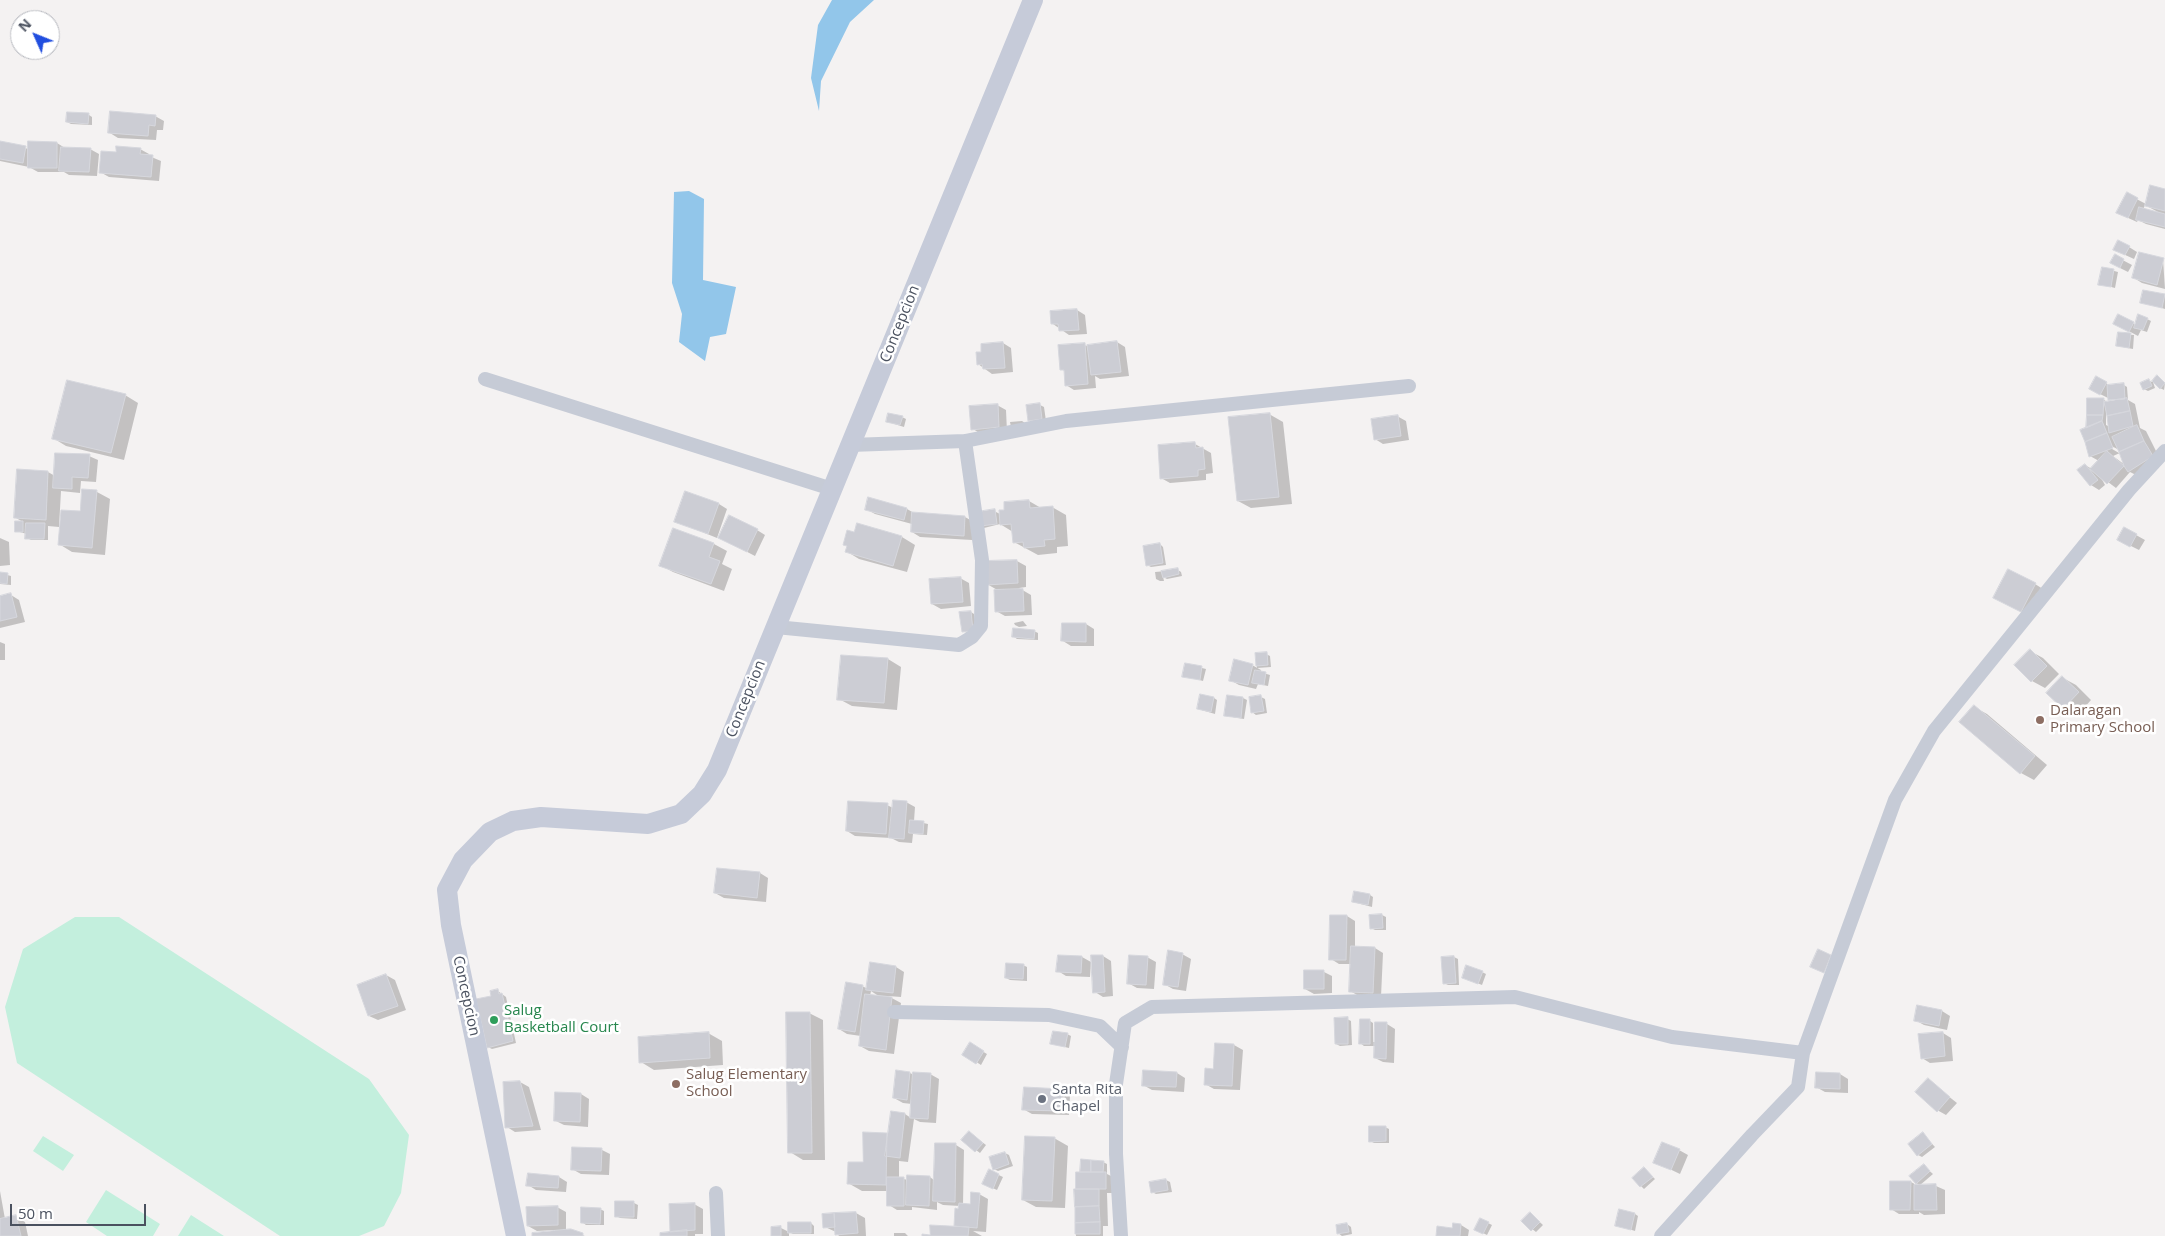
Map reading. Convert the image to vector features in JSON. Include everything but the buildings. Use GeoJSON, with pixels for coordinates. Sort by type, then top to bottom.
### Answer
{"type":"FeatureCollection","features":[{"type":"Feature","properties":{"kind":"main road","name":"Concepcion"},"geometry":{"type":"LineString","coordinates":[[516,1236],[451,925],[447,890],[463,860],[490,832],[513,821],[542,817],[648,824],[681,814],[702,794],[717,770],[1033,0]]}},
{"type":"Feature","properties":{"kind":"street"},"geometry":{"type":"LineString","coordinates":[[485,378],[832,489]]}},
{"type":"Feature","properties":{"kind":"street"},"geometry":{"type":"LineString","coordinates":[[850,445],[964,441],[1066,421],[1409,386]]}},
{"type":"Feature","properties":{"kind":"street"},"geometry":{"type":"LineString","coordinates":[[776,627],[959,645],[972,637],[981,626],[982,560],[964,441]]}},
{"type":"Feature","properties":{"kind":"street"},"geometry":{"type":"LineString","coordinates":[[1661,1236],[1798,1087],[1803,1053],[1895,800],[1934,731],[2129,490],[2165,451]]}},
{"type":"Feature","properties":{"kind":"street"},"geometry":{"type":"LineString","coordinates":[[1122,1236],[1116,1154],[1116,1084],[1125,1023],[1152,1007],[1515,997],[1672,1037],[1803,1053]]}},
{"type":"Feature","properties":{"kind":"street"},"geometry":{"type":"LineString","coordinates":[[894,1012],[1049,1015],[1100,1026],[1122,1047]]}},
{"type":"Feature","properties":{"kind":"street"},"geometry":{"type":"LineString","coordinates":[[716,1193],[718,1236]]}},
{"type":"Feature","properties":{"kind":"green space"},"geometry":{"type":"Polygon","coordinates":[[[75,917],[119,917],[369,1079],[409,1135],[401,1193],[384,1226],[359,1236],[280,1236],[17,1063],[5,1007],[23,949],[75,917]]]}},
{"type":"Feature","properties":{"kind":"green space"},"geometry":{"type":"Polygon","coordinates":[[[43,1136],[74,1155],[63,1171],[33,1151],[43,1136]]]}},
{"type":"Feature","properties":{"kind":"green space"},"geometry":{"type":"Polygon","coordinates":[[[106,1190],[160,1224],[153,1236],[107,1236],[86,1222],[106,1190]]]}},
{"type":"Feature","properties":{"kind":"green space"},"geometry":{"type":"Polygon","coordinates":[[[191,1215],[224,1236],[178,1236],[191,1215]]]}},
{"type":"Feature","properties":{"kind":"water"},"geometry":{"type":"Polygon","coordinates":[[[832,0],[874,0],[850,22],[821,81],[819,111],[811,78],[818,25],[832,0]]]}},
{"type":"Feature","properties":{"kind":"water"},"geometry":{"type":"Polygon","coordinates":[[[689,191],[704,199],[703,280],[736,287],[726,334],[710,337],[705,361],[679,342],[682,314],[672,283],[674,192],[689,191]]]}},
{"type":"Feature","properties":{"kind":"place","name":"Dalaragan Primary School"},"geometry":{"type":"Point","coordinates":[2040,720]}},
{"type":"Feature","properties":{"kind":"place","name":"Salug Basketball Court"},"geometry":{"type":"Point","coordinates":[494,1020]}},
{"type":"Feature","properties":{"kind":"place","name":"Salug Elementary School"},"geometry":{"type":"Point","coordinates":[676,1084]}},
{"type":"Feature","properties":{"kind":"place","name":"Santa Rita Chapel"},"geometry":{"type":"Point","coordinates":[1042,1099]}}]}
